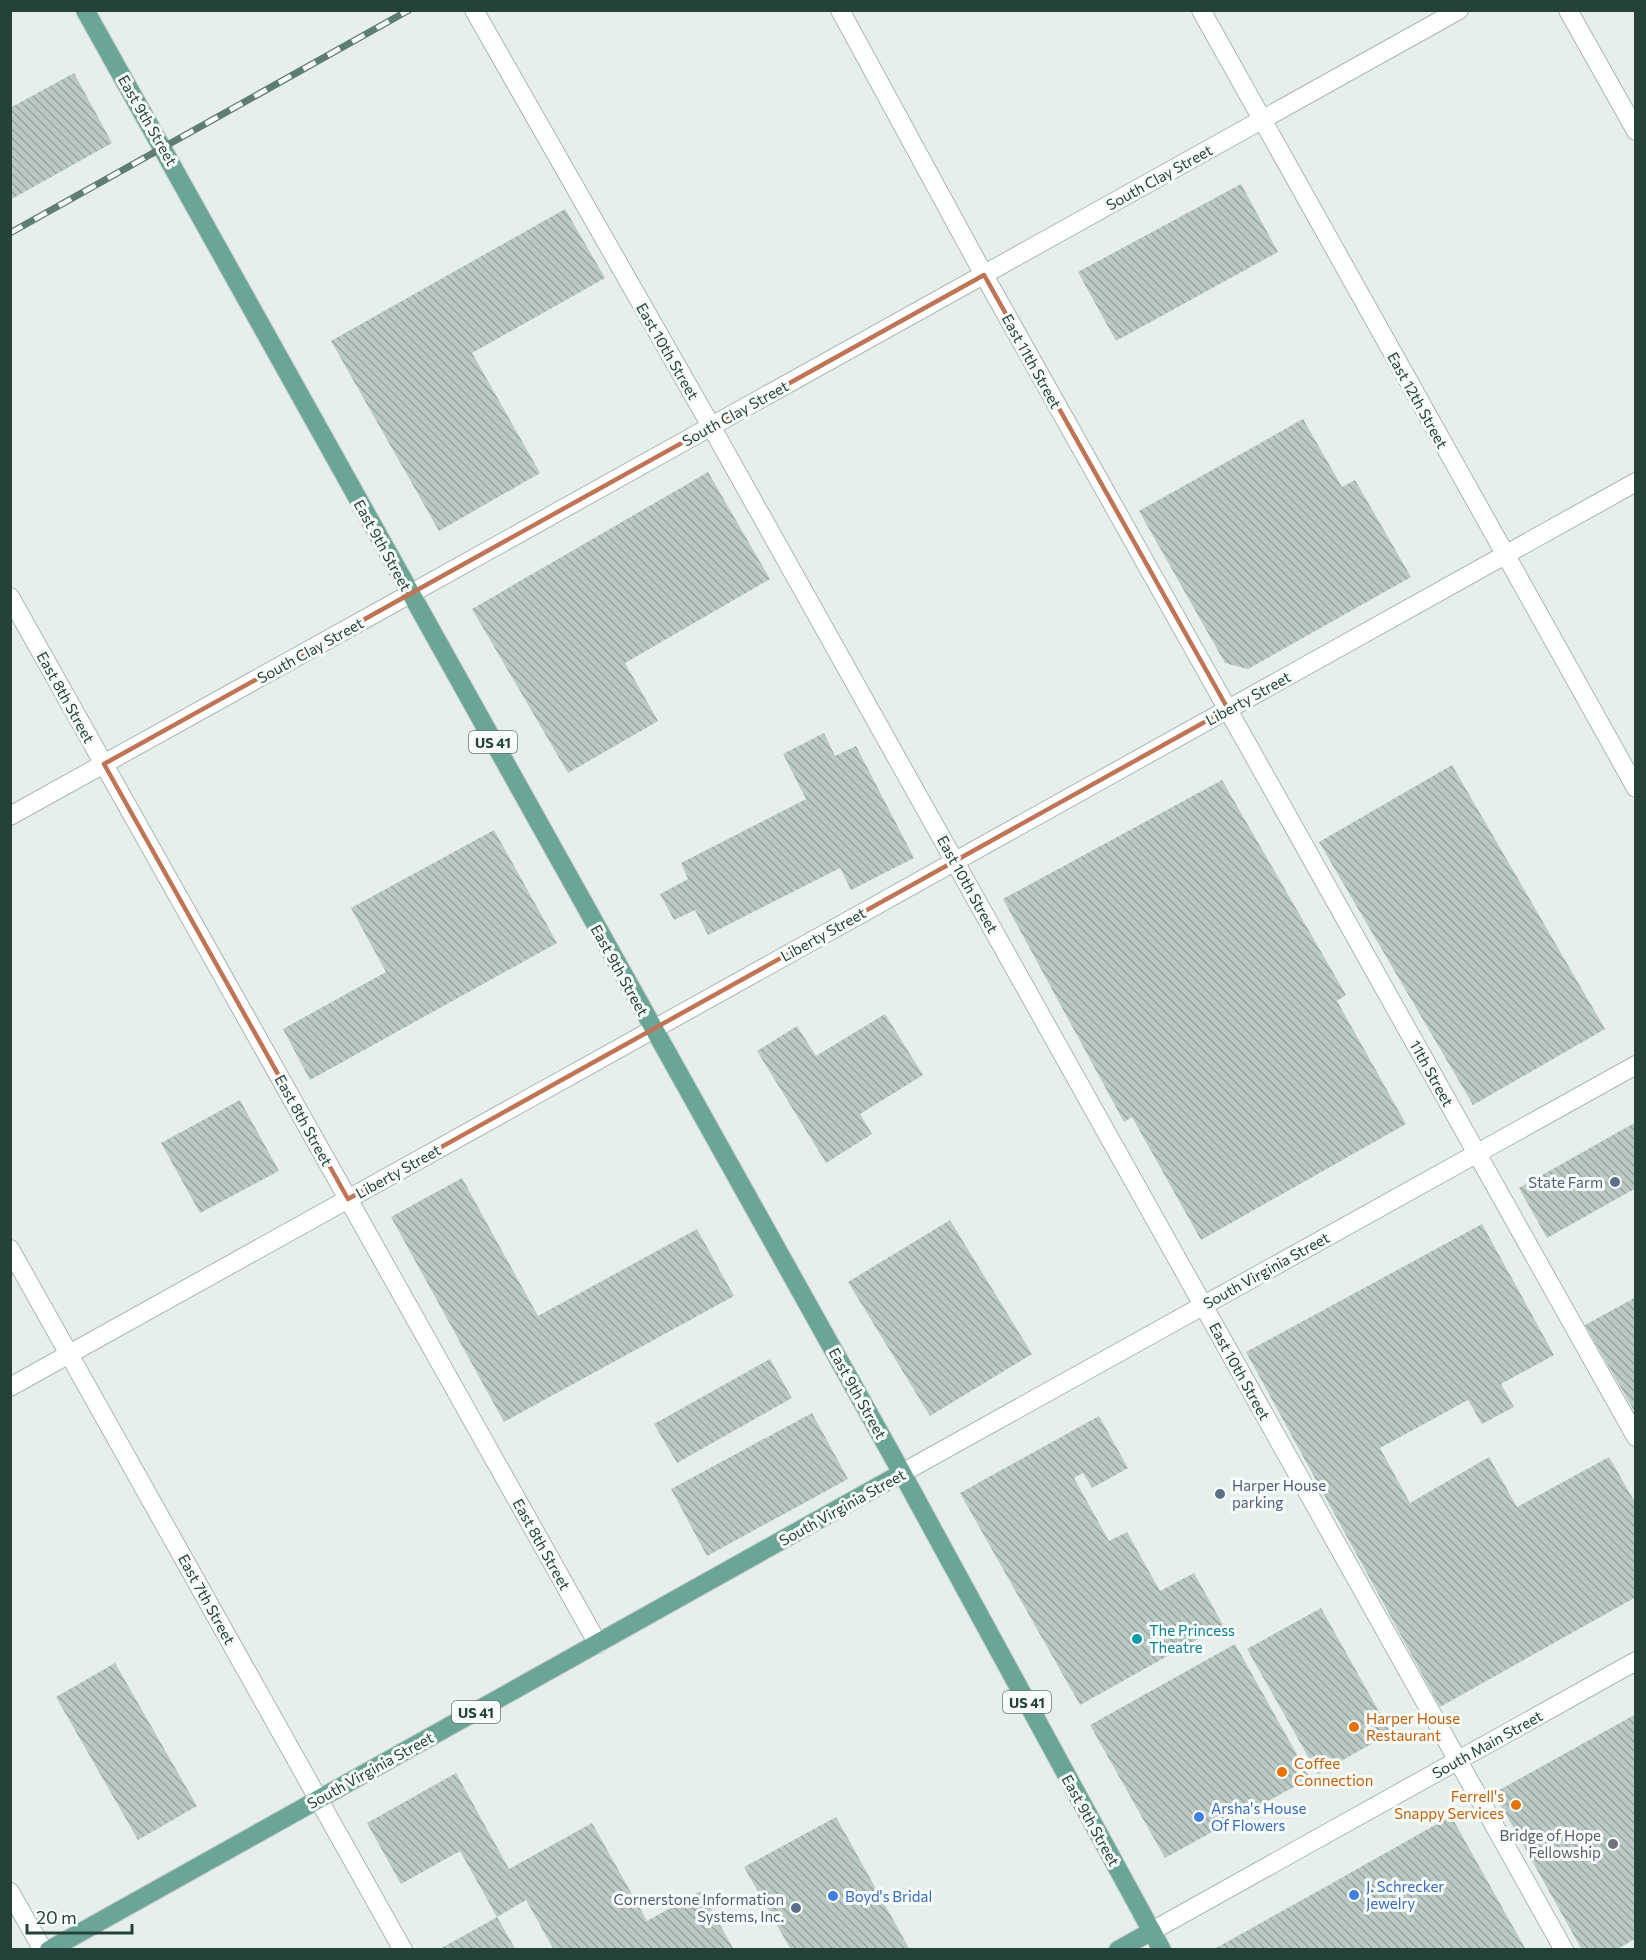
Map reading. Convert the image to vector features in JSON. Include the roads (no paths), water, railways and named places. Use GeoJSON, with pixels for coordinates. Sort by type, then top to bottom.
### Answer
{"type":"FeatureCollection","features":[{"type":"Feature","properties":{"kind":"main road","name":"East 9th Street"},"geometry":{"type":"LineString","coordinates":[[85,10],[902,1473],[1162,1950]]}},
{"type":"Feature","properties":{"kind":"main road","name":"South Virginia Street"},"geometry":{"type":"LineString","coordinates":[[49,1950],[902,1473]]}},
{"type":"Feature","properties":{"kind":"main road","name":"South Main Street"},"geometry":{"type":"LineString","coordinates":[[1118,1950],[1152,1930]]}},
{"type":"Feature","properties":{"kind":"street","name":"East 10th Street"},"geometry":{"type":"LineString","coordinates":[[474,10],[711,426],[1564,1950]]}},
{"type":"Feature","properties":{"kind":"street","name":"East 11th Street"},"geometry":{"type":"LineString","coordinates":[[840,10],[984,275],[1228,709]]}},
{"type":"Feature","properties":{"kind":"street","name":"East 12th Street"},"geometry":{"type":"LineString","coordinates":[[1202,10],[1261,121],[1635,788]]}},
{"type":"Feature","properties":{"kind":"street","name":"South Clay Street"},"geometry":{"type":"LineString","coordinates":[[10,816],[1459,10]]}},
{"type":"Feature","properties":{"kind":"street"},"geometry":{"type":"LineString","coordinates":[[1568,10],[1635,131]]}},
{"type":"Feature","properties":{"kind":"street","name":"Liberty Street"},"geometry":{"type":"LineString","coordinates":[[10,1387],[1635,482]]}},
{"type":"Feature","properties":{"kind":"street","name":"East 8th Street"},"geometry":{"type":"LineString","coordinates":[[10,597],[598,1644]]}},
{"type":"Feature","properties":{"kind":"street","name":"11th Street"},"geometry":{"type":"LineString","coordinates":[[1228,709],[1635,1437]]}},
{"type":"Feature","properties":{"kind":"street","name":"South Virginia Street"},"geometry":{"type":"LineString","coordinates":[[902,1473],[1635,1065]]}},
{"type":"Feature","properties":{"kind":"street","name":"East 7th Street"},"geometry":{"type":"LineString","coordinates":[[10,1249],[403,1950]]}},
{"type":"Feature","properties":{"kind":"street","name":"South Main Street"},"geometry":{"type":"LineString","coordinates":[[1152,1930],[1635,1661]]}},
{"type":"Feature","properties":{"kind":"street"},"geometry":{"type":"LineString","coordinates":[[10,1892],[43,1950]]}},
{"type":"Feature","properties":{"kind":"railway"},"geometry":{"type":"LineString","coordinates":[[10,233],[409,10]]}},
{"type":"Feature","properties":{"kind":"place","name":"State Farm"},"geometry":{"type":"Point","coordinates":[1615,1182]}},
{"type":"Feature","properties":{"kind":"place","name":"Harper House parking"},"geometry":{"type":"Point","coordinates":[1220,1494]}},
{"type":"Feature","properties":{"kind":"place","name":"The Princess Theatre"},"geometry":{"type":"Point","coordinates":[1137,1639]}},
{"type":"Feature","properties":{"kind":"place","name":"Harper House Restaurant"},"geometry":{"type":"Point","coordinates":[1354,1727]}},
{"type":"Feature","properties":{"kind":"place","name":"Coffee Connection"},"geometry":{"type":"Point","coordinates":[1282,1772]}},
{"type":"Feature","properties":{"kind":"place","name":"Ferrell's Snappy Services"},"geometry":{"type":"Point","coordinates":[1516,1805]}},
{"type":"Feature","properties":{"kind":"place","name":"Arsha's House Of Flowers"},"geometry":{"type":"Point","coordinates":[1199,1817]}},
{"type":"Feature","properties":{"kind":"place","name":"Bridge of Hope Fellowship"},"geometry":{"type":"Point","coordinates":[1613,1844]}},
{"type":"Feature","properties":{"kind":"place","name":"J. Schrecker Jewelry"},"geometry":{"type":"Point","coordinates":[1354,1895]}},
{"type":"Feature","properties":{"kind":"place","name":"Boyd's Bridal"},"geometry":{"type":"Point","coordinates":[833,1896]}},
{"type":"Feature","properties":{"kind":"place","name":"Cornerstone Information Systems, Inc."},"geometry":{"type":"Point","coordinates":[796,1908]}}]}
